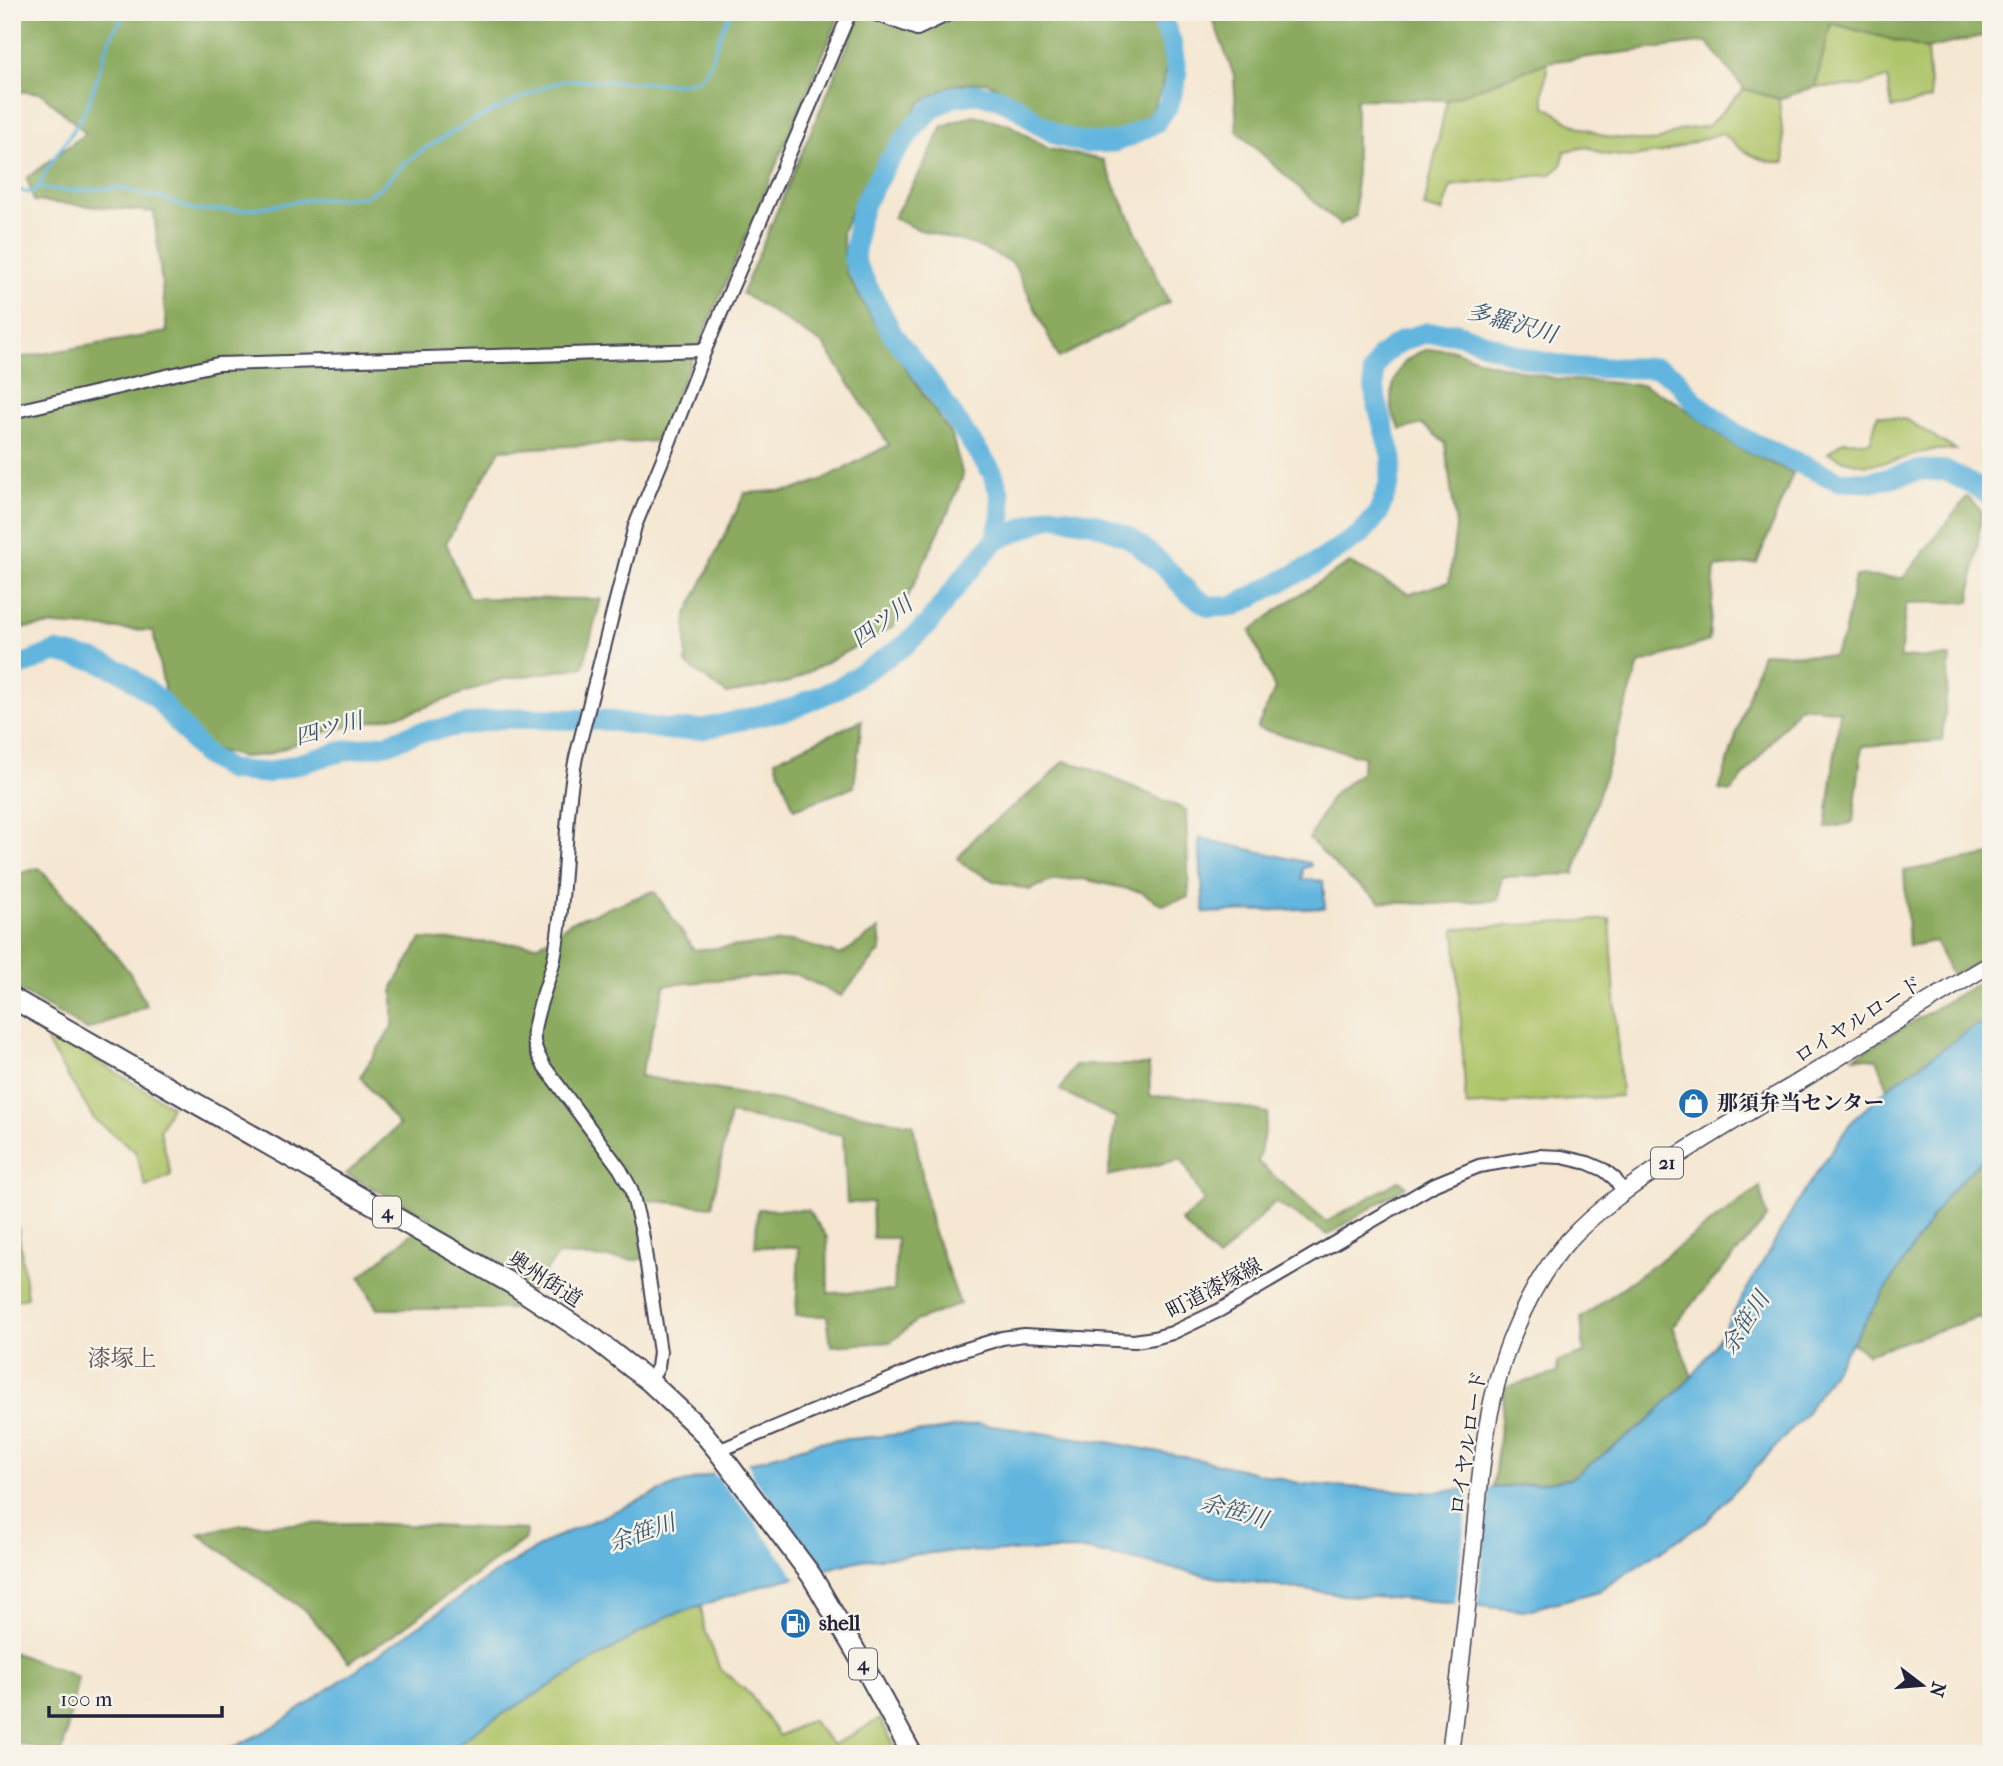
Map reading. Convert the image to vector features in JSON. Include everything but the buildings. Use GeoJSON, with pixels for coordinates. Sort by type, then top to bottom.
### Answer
{"type":"FeatureCollection","features":[{"type":"Feature","properties":{"kind":"highway","name":"奥州街道"},"geometry":{"type":"LineString","coordinates":[[12,998],[512,1283],[596,1339],[650,1382],[690,1419],[718,1451],[811,1575],[912,1754]]}},
{"type":"Feature","properties":{"kind":"main road","name":"ロイヤルロード"},"geometry":{"type":"LineString","coordinates":[[1450,1754],[1488,1424],[1498,1379],[1513,1333],[1546,1270],[1565,1244],[1586,1223],[1608,1203],[1646,1176],[1991,964]]}},
{"type":"Feature","properties":{"kind":"street"},"geometry":{"type":"LineString","coordinates":[[650,1382],[658,1367],[660,1352],[642,1232],[631,1189],[620,1169],[544,1066],[536,1051],[533,1032],[554,960],[576,757],[635,526],[705,349],[850,12]]}},
{"type":"Feature","properties":{"kind":"street"},"geometry":{"type":"LineString","coordinates":[[870,12],[917,29],[953,12]]}},
{"type":"Feature","properties":{"kind":"street"},"geometry":{"type":"LineString","coordinates":[[12,412],[218,364],[705,349]]}},
{"type":"Feature","properties":{"kind":"street","name":"町道漆塚線"},"geometry":{"type":"LineString","coordinates":[[718,1451],[979,1344],[1024,1335],[1134,1341],[1154,1339],[1172,1333],[1220,1310],[1451,1175],[1479,1166],[1539,1156],[1563,1157],[1604,1170],[1615,1179],[1624,1193]]}},
{"type":"Feature","properties":{"kind":"green space"},"geometry":{"type":"Polygon","coordinates":[[[12,12],[841,12],[656,441],[500,450],[446,543],[469,598],[601,599],[583,667],[499,680],[412,712],[328,731],[267,755],[242,757],[208,748],[165,693],[153,631],[56,625],[12,629],[12,359],[167,332],[154,212],[34,201],[27,178],[86,133],[41,93],[12,91],[12,12]]]}},
{"type":"Feature","properties":{"kind":"green space"},"geometry":{"type":"Polygon","coordinates":[[[862,12],[1148,12],[1162,43],[1166,69],[1161,91],[1149,115],[1109,135],[1091,136],[1054,126],[1023,100],[986,82],[952,85],[921,102],[860,191],[842,232],[846,272],[873,320],[952,436],[963,476],[894,626],[790,682],[727,694],[686,664],[686,616],[745,493],[794,490],[824,479],[889,445],[824,345],[742,293],[862,12]]]}},
{"type":"Feature","properties":{"kind":"green space"},"geometry":{"type":"Polygon","coordinates":[[[1210,12],[1991,12],[1991,34],[1927,49],[1831,23],[1815,87],[1779,99],[1744,89],[1707,42],[1548,62],[1447,100],[1356,99],[1356,216],[1340,225],[1237,131],[1234,76],[1210,12]]]}},
{"type":"Feature","properties":{"kind":"green space"},"geometry":{"type":"Polygon","coordinates":[[[1830,23],[1927,49],[1931,99],[1892,108],[1887,78],[1860,86],[1815,87],[1830,23]]]}},
{"type":"Feature","properties":{"kind":"green space"},"geometry":{"type":"Polygon","coordinates":[[[1548,62],[1543,95],[1545,106],[1575,125],[1607,137],[1655,142],[1680,130],[1708,126],[1744,89],[1779,99],[1785,162],[1759,158],[1743,150],[1721,133],[1660,153],[1630,157],[1602,154],[1588,147],[1565,151],[1561,166],[1551,174],[1451,186],[1442,212],[1424,207],[1447,100],[1548,62]]]}},
{"type":"Feature","properties":{"kind":"green space"},"geometry":{"type":"Polygon","coordinates":[[[973,115],[1008,124],[1049,149],[1103,160],[1169,302],[1059,358],[1013,263],[975,245],[920,230],[893,218],[943,126],[973,115]]]}},
{"type":"Feature","properties":{"kind":"green space"},"geometry":{"type":"Polygon","coordinates":[[[1450,349],[1489,363],[1557,379],[1643,385],[1677,402],[1735,446],[1793,473],[1757,563],[1715,568],[1709,641],[1639,664],[1574,874],[1502,877],[1498,900],[1434,904],[1381,902],[1347,877],[1309,839],[1332,796],[1361,772],[1364,757],[1257,728],[1275,689],[1250,631],[1285,604],[1350,563],[1409,594],[1449,582],[1456,526],[1445,443],[1422,424],[1401,430],[1393,415],[1391,401],[1397,375],[1407,360],[1426,350],[1450,349]]]}},
{"type":"Feature","properties":{"kind":"green space"},"geometry":{"type":"Polygon","coordinates":[[[1878,415],[1907,420],[1956,450],[1932,450],[1866,465],[1828,453],[1843,441],[1870,442],[1878,415]]]}},
{"type":"Feature","properties":{"kind":"green space"},"geometry":{"type":"Polygon","coordinates":[[[1967,497],[1982,511],[1970,602],[1906,603],[1900,658],[1950,657],[1942,741],[1862,746],[1853,823],[1826,828],[1840,711],[1800,706],[1731,792],[1719,790],[1762,653],[1833,656],[1844,636],[1855,576],[1903,578],[1967,497]]]}},
{"type":"Feature","properties":{"kind":"green space"},"geometry":{"type":"Polygon","coordinates":[[[862,720],[854,787],[794,809],[775,760],[862,720]]]}},
{"type":"Feature","properties":{"kind":"green space"},"geometry":{"type":"Polygon","coordinates":[[[1064,761],[1089,768],[1186,810],[1189,897],[1162,905],[1141,892],[1083,879],[1054,880],[1029,890],[994,881],[964,865],[958,858],[977,835],[1044,782],[1064,761]]]}},
{"type":"Feature","properties":{"kind":"green space"},"geometry":{"type":"Polygon","coordinates":[[[1991,855],[1991,955],[1952,976],[1935,941],[1909,946],[1904,871],[1991,855]]]}},
{"type":"Feature","properties":{"kind":"green space"},"geometry":{"type":"Polygon","coordinates":[[[39,868],[130,973],[147,1006],[87,1030],[12,986],[12,876],[39,868]]]}},
{"type":"Feature","properties":{"kind":"green space"},"geometry":{"type":"Polygon","coordinates":[[[654,891],[694,950],[794,941],[840,955],[879,929],[881,950],[841,996],[795,974],[665,985],[640,1076],[913,1124],[931,1224],[960,1304],[916,1321],[891,1342],[831,1346],[827,1316],[796,1316],[799,1247],[755,1247],[758,1209],[808,1210],[827,1237],[828,1293],[894,1291],[897,1238],[873,1238],[872,1202],[847,1203],[843,1135],[730,1114],[712,1207],[646,1200],[651,1256],[638,1260],[558,1255],[517,1309],[377,1309],[360,1277],[430,1218],[346,1174],[399,1125],[360,1077],[393,1025],[393,987],[421,939],[539,945],[571,922],[654,891]]]}},
{"type":"Feature","properties":{"kind":"green space"},"geometry":{"type":"Polygon","coordinates":[[[1610,919],[1621,1096],[1466,1106],[1455,929],[1610,919]]]}},
{"type":"Feature","properties":{"kind":"green space"},"geometry":{"type":"Polygon","coordinates":[[[1991,975],[1991,1021],[1975,1026],[1888,1088],[1877,1059],[1854,1057],[1991,975]]]}},
{"type":"Feature","properties":{"kind":"green space"},"geometry":{"type":"Polygon","coordinates":[[[43,1028],[171,1106],[160,1130],[171,1175],[146,1187],[135,1151],[94,1119],[49,1046],[43,1028]]]}},
{"type":"Feature","properties":{"kind":"green space"},"geometry":{"type":"Polygon","coordinates":[[[1075,1065],[1149,1065],[1150,1096],[1193,1097],[1268,1113],[1258,1162],[1326,1222],[1400,1180],[1406,1186],[1328,1235],[1275,1202],[1218,1259],[1181,1221],[1204,1202],[1182,1159],[1108,1176],[1116,1118],[1060,1090],[1075,1065]]]}},
{"type":"Feature","properties":{"kind":"green space"},"geometry":{"type":"Polygon","coordinates":[[[1991,1150],[1991,1317],[1976,1318],[1867,1354],[1851,1342],[1946,1196],[1991,1150]]]}},
{"type":"Feature","properties":{"kind":"green space"},"geometry":{"type":"Polygon","coordinates":[[[1760,1187],[1767,1218],[1673,1326],[1692,1377],[1646,1423],[1570,1479],[1493,1488],[1505,1387],[1557,1373],[1557,1362],[1584,1353],[1581,1318],[1760,1187]]]}},
{"type":"Feature","properties":{"kind":"green space"},"geometry":{"type":"Polygon","coordinates":[[[12,1227],[18,1227],[27,1297],[12,1301],[12,1227]]]}},
{"type":"Feature","properties":{"kind":"green space"},"geometry":{"type":"Polygon","coordinates":[[[361,1523],[527,1530],[524,1540],[383,1642],[349,1662],[307,1612],[198,1534],[237,1525],[361,1523]]]}},
{"type":"Feature","properties":{"kind":"green space"},"geometry":{"type":"Polygon","coordinates":[[[701,1606],[704,1627],[720,1669],[750,1694],[779,1736],[811,1720],[833,1745],[880,1719],[899,1754],[454,1754],[449,1750],[481,1727],[668,1616],[701,1606]]]}},
{"type":"Feature","properties":{"kind":"green space"},"geometry":{"type":"Polygon","coordinates":[[[12,1652],[78,1677],[62,1754],[12,1742],[12,1652]]]}},
{"type":"Feature","properties":{"kind":"water"},"geometry":{"type":"Polygon","coordinates":[[[1199,838],[1310,863],[1311,866],[1303,868],[1302,879],[1323,881],[1325,908],[1204,913],[1199,838]]]}},
{"type":"Feature","properties":{"kind":"water","name":"余笹川"},"geometry":{"type":"Polygon","coordinates":[[[1991,1021],[1991,1150],[1946,1196],[1805,1415],[1707,1521],[1599,1591],[1524,1611],[1448,1602],[1343,1595],[1223,1579],[1085,1550],[941,1552],[861,1560],[765,1585],[668,1616],[481,1727],[444,1754],[220,1754],[277,1725],[489,1577],[554,1538],[670,1487],[819,1442],[978,1424],[1113,1443],[1303,1484],[1423,1492],[1511,1487],[1570,1479],[1646,1423],[1692,1377],[1714,1346],[1804,1191],[1852,1121],[1888,1088],[1975,1026],[1991,1021]]]}},
{"type":"Feature","properties":{"kind":"pier"},"geometry":{"type":"Polygon","coordinates":[[[747,1459],[753,1478],[773,1501],[823,1571],[796,1578],[750,1515],[710,1470],[747,1459]]]}},
{"type":"Feature","properties":{"kind":"pier"},"geometry":{"type":"Polygon","coordinates":[[[1490,1485],[1477,1609],[1455,1606],[1469,1486],[1490,1485]]]}},
{"type":"Feature","properties":{"kind":"waterway"},"geometry":{"type":"LineString","coordinates":[[12,186],[29,192],[39,185],[81,118],[91,98],[107,46],[120,22],[129,12]]}},
{"type":"Feature","properties":{"kind":"waterway"},"geometry":{"type":"LineString","coordinates":[[37,188],[68,191],[118,188],[161,198],[195,210],[244,210],[307,200],[364,197],[381,187],[401,166],[424,149],[468,123],[549,85],[567,80],[681,84],[698,79],[709,66],[723,28],[733,12]]}},
{"type":"Feature","properties":{"kind":"waterway","name":"四ツ川"},"geometry":{"type":"LineString","coordinates":[[12,669],[55,652],[94,660],[123,672],[158,699],[204,754],[229,770],[266,773],[344,751],[387,744],[416,733],[504,718],[605,720],[669,730],[702,729],[790,709],[837,689],[904,646],[928,624],[995,541],[1002,515],[1000,494],[992,472],[926,377],[893,335],[854,261],[858,223],[864,203],[886,165],[915,126],[933,108],[953,97],[976,94],[998,98],[1017,107],[1059,136],[1086,143],[1114,142],[1155,123],[1169,104],[1177,76],[1171,41],[1159,12]]}},
{"type":"Feature","properties":{"kind":"waterway","name":"多羅沢川"},"geometry":{"type":"LineString","coordinates":[[995,541],[1051,516],[1094,523],[1130,538],[1163,565],[1190,594],[1210,607],[1234,606],[1315,564],[1361,534],[1378,514],[1389,484],[1392,458],[1376,400],[1373,372],[1381,356],[1403,340],[1426,333],[1457,333],[1513,354],[1577,368],[1656,368],[1674,377],[1697,404],[1740,437],[1839,481],[1870,482],[1922,470],[1947,471],[1991,495]]}},
{"type":"Feature","properties":{"kind":"place","name":"那須弁当センター"},"geometry":{"type":"Point","coordinates":[1694,1103]}},
{"type":"Feature","properties":{"kind":"place","name":"shell"},"geometry":{"type":"Point","coordinates":[796,1623]}},
{"type":"Feature","properties":{"kind":"district","name":"漆塚上"},"geometry":{"type":"Point","coordinates":[122,1358]}}]}
